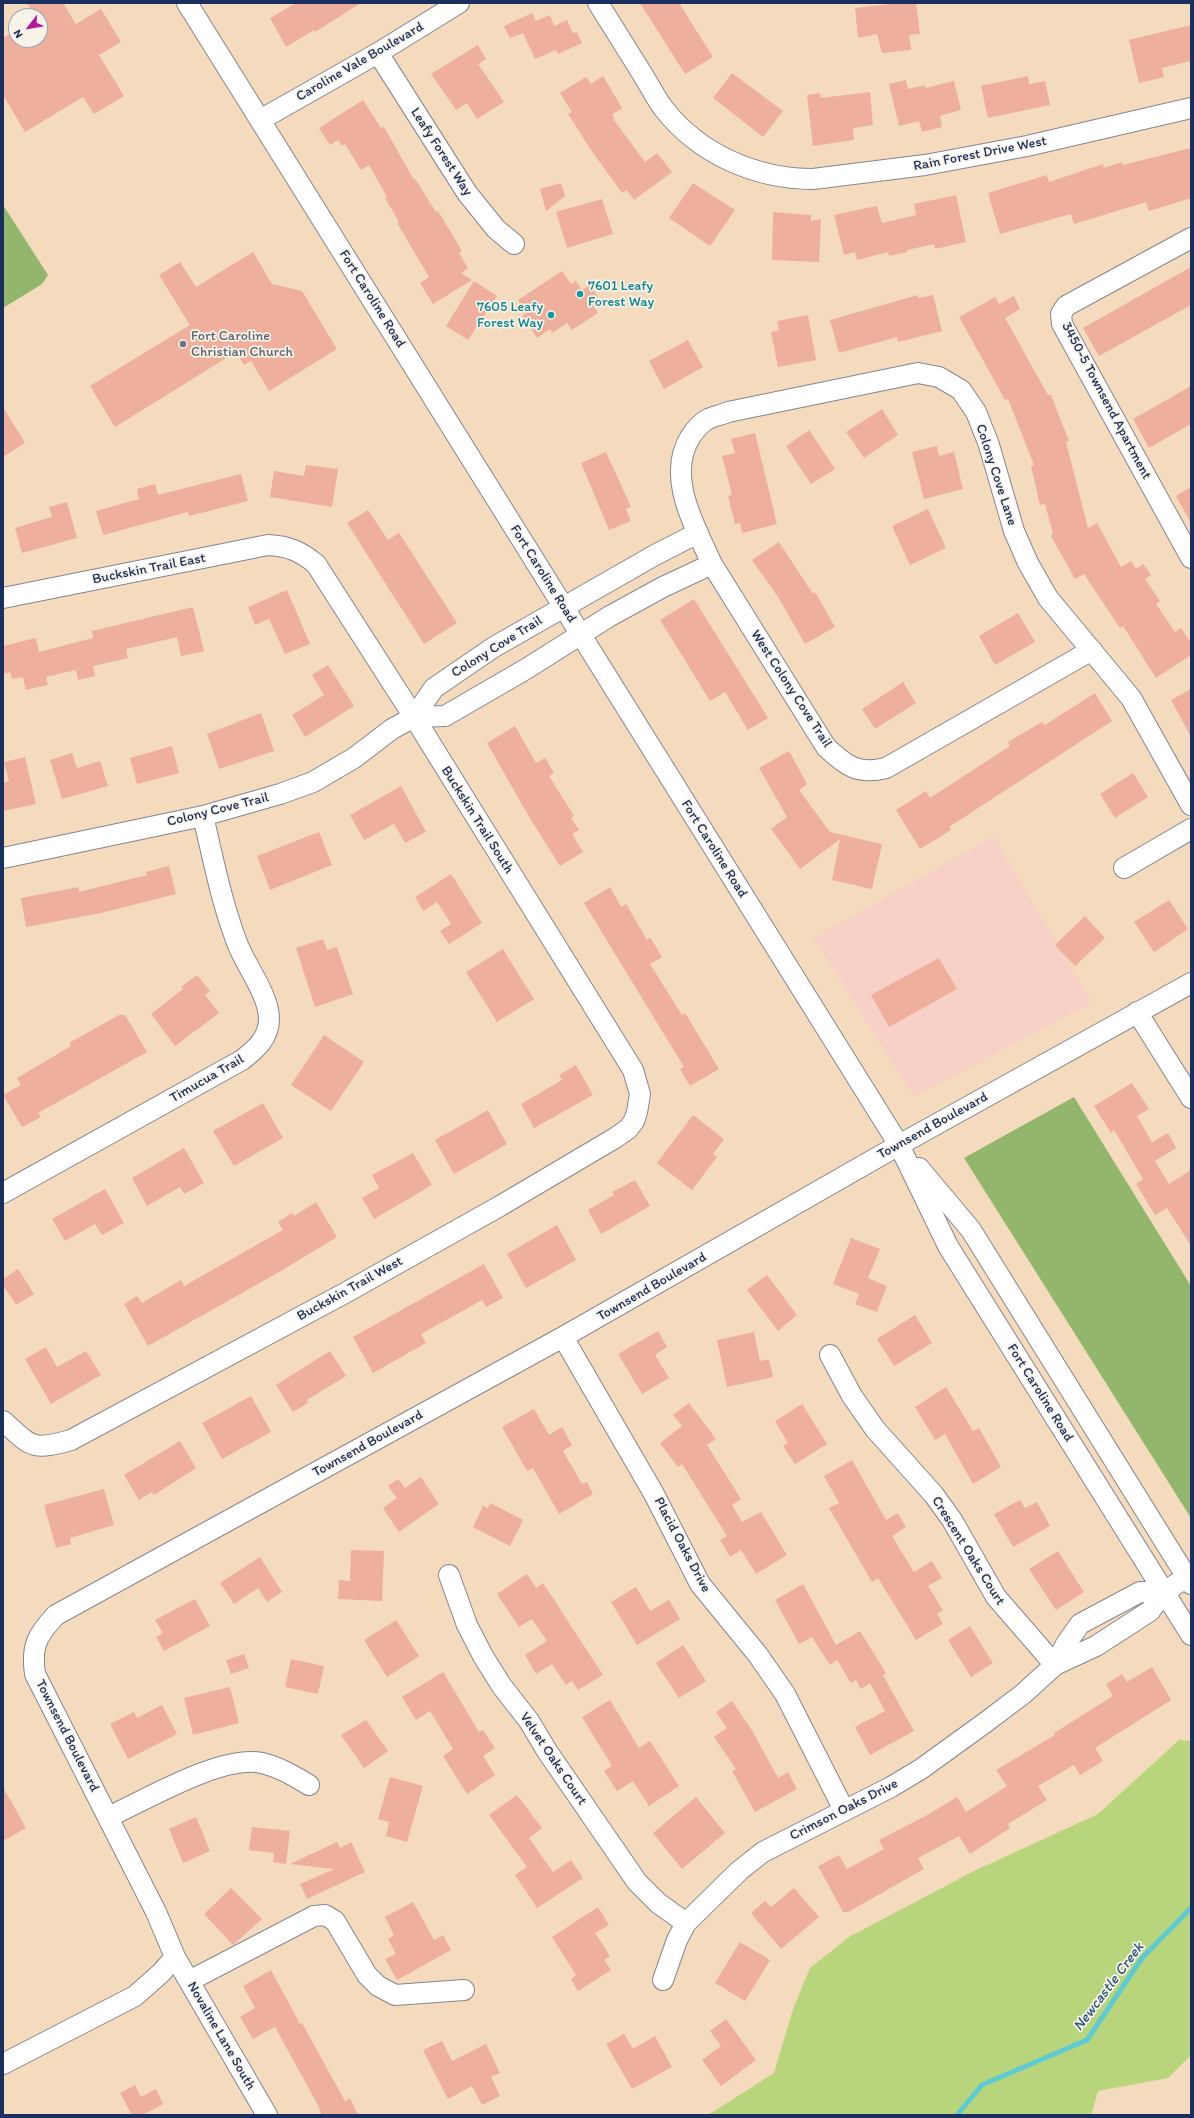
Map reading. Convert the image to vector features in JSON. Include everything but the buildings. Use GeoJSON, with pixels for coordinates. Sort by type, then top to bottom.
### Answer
{"type":"FeatureCollection","features":[{"type":"Feature","properties":{"kind":"street","name":"Fort Caroline Road"},"geometry":{"type":"LineString","coordinates":[[187,3],[899,1145],[948,1246],[1191,1635]]}},
{"type":"Feature","properties":{"kind":"street","name":"Caroline Vale Boulevard"},"geometry":{"type":"LineString","coordinates":[[260,120],[378,53],[459,3]]}},
{"type":"Feature","properties":{"kind":"street","name":"Rain Forest Drive West"},"geometry":{"type":"LineString","coordinates":[[598,3],[664,109],[691,138],[712,152],[740,166],[766,174],[795,179],[813,179],[926,165],[1027,146],[1191,108]]}},
{"type":"Feature","properties":{"kind":"street","name":"Leafy Forest Way"},"geometry":{"type":"LineString","coordinates":[[378,53],[467,194],[496,229],[514,244]]}},
{"type":"Feature","properties":{"kind":"street","name":"3450-5 Townsend Apartment"},"geometry":{"type":"LineString","coordinates":[[1191,238],[1066,306],[1061,314],[1062,324],[1191,558]]}},
{"type":"Feature","properties":{"kind":"street","name":"Colony Cove Lane"},"geometry":{"type":"LineString","coordinates":[[698,534],[681,487],[680,465],[684,447],[694,430],[707,420],[728,412],[918,373],[939,376],[961,390],[976,412],[989,445],[1014,531],[1028,563],[1048,598],[1131,698],[1191,805]]}},
{"type":"Feature","properties":{"kind":"street","name":"Colony Cove Trail"},"geometry":{"type":"LineString","coordinates":[[414,717],[434,688],[494,647],[655,555],[698,534]]}},
{"type":"Feature","properties":{"kind":"street","name":"West Colony Cove Trail"},"geometry":{"type":"LineString","coordinates":[[698,534],[712,564],[826,748],[841,762],[855,769],[871,772],[886,768],[1092,650]]}},
{"type":"Feature","properties":{"kind":"street","name":"Buckskin Trail East"},"geometry":{"type":"LineString","coordinates":[[3,598],[268,545],[294,549]]}},
{"type":"Feature","properties":{"kind":"street","name":"Buckskin Trail South"},"geometry":{"type":"LineString","coordinates":[[294,549],[303,553],[316,564],[414,717],[633,1070],[640,1094],[639,1103]]}},
{"type":"Feature","properties":{"kind":"street","name":"Colony Cove Trail"},"geometry":{"type":"LineString","coordinates":[[3,858],[203,816],[280,794],[313,782],[354,758],[392,729],[414,717],[445,716],[526,669],[580,634],[663,587],[712,564]]}},
{"type":"Feature","properties":{"kind":"street","name":"Timucua Trail"},"geometry":{"type":"LineString","coordinates":[[3,1193],[242,1060],[258,1047],[266,1034],[269,1019],[267,1006],[236,942],[224,908],[203,816]]}},
{"type":"Feature","properties":{"kind":"street"},"geometry":{"type":"LineString","coordinates":[[1124,868],[1191,829]]}},
{"type":"Feature","properties":{"kind":"street","name":"Townsend Boulevard"},"geometry":{"type":"LineString","coordinates":[[175,1957],[156,1912],[35,1674],[33,1658],[40,1631],[56,1615],[563,1337],[899,1145],[1191,983]]}},
{"type":"Feature","properties":{"kind":"street"},"geometry":{"type":"LineString","coordinates":[[1137,1012],[1191,1098]]}},
{"type":"Feature","properties":{"kind":"street","name":"Buckskin Trail West"},"geometry":{"type":"LineString","coordinates":[[3,1421],[29,1444],[40,1446],[70,1440],[345,1293],[500,1206],[628,1128],[634,1122],[639,1103]]}},
{"type":"Feature","properties":{"kind":"street","name":"Fort Caroline Road"},"geometry":{"type":"LineString","coordinates":[[899,1145],[971,1230],[1189,1581]]}},
{"type":"Feature","properties":{"kind":"street","name":"Placid Oaks Drive"},"geometry":{"type":"LineString","coordinates":[[563,1337],[654,1494],[700,1584],[758,1655],[785,1694],[844,1810]]}},
{"type":"Feature","properties":{"kind":"street","name":"Crescent Oaks Court"},"geometry":{"type":"LineString","coordinates":[[830,1355],[852,1396],[875,1429],[934,1495],[952,1520],[996,1597],[1056,1665]]}},
{"type":"Feature","properties":{"kind":"street","name":"Velvet Oaks Court"},"geometry":{"type":"LineString","coordinates":[[449,1575],[467,1625],[483,1656],[501,1685],[529,1721],[546,1751],[637,1882],[658,1903],[686,1923]]}},
{"type":"Feature","properties":{"kind":"street","name":"Crimson Oaks Drive"},"geometry":{"type":"LineString","coordinates":[[1056,1665],[1066,1644],[1080,1624],[1140,1592],[1164,1592],[1189,1581]]}},
{"type":"Feature","properties":{"kind":"street","name":"Crimson Oaks Drive"},"geometry":{"type":"LineString","coordinates":[[663,1980],[677,1940],[686,1923],[739,1871],[763,1852],[891,1787],[921,1769],[1017,1699],[1056,1665],[1096,1646],[1150,1611],[1164,1592]]}},
{"type":"Feature","properties":{"kind":"street"},"geometry":{"type":"LineString","coordinates":[[108,1818],[215,1768],[236,1762],[261,1763],[285,1771],[309,1785]]}},
{"type":"Feature","properties":{"kind":"street"},"geometry":{"type":"LineString","coordinates":[[189,1981],[314,1916],[325,1915],[335,1921],[367,1975],[378,1986],[395,1995],[464,1990]]}},
{"type":"Feature","properties":{"kind":"street"},"geometry":{"type":"LineString","coordinates":[[3,2064],[135,1996],[161,1973],[175,1957]]}},
{"type":"Feature","properties":{"kind":"street","name":"Novaline Lane South"},"geometry":{"type":"LineString","coordinates":[[175,1957],[267,2115]]}},
{"type":"Feature","properties":{"kind":"shaded area"},"geometry":{"type":"Polygon","coordinates":[[[994,836],[1092,1003],[914,1097],[813,938],[994,836]]]}},
{"type":"Feature","properties":{"kind":"green space"},"geometry":{"type":"Polygon","coordinates":[[[3,205],[48,275],[42,284],[3,308],[3,205]]]}},
{"type":"Feature","properties":{"kind":"green space"},"geometry":{"type":"Polygon","coordinates":[[[1074,1097],[1191,1286],[1191,1518],[964,1158],[1074,1097]]]}},
{"type":"Feature","properties":{"kind":"green space"},"geometry":{"type":"Polygon","coordinates":[[[1179,1740],[1191,1741],[1191,2055],[1168,2078],[1098,2091],[1091,2115],[708,2115],[774,2073],[793,2009],[810,1968],[849,1937],[972,1872],[1098,1814],[1179,1740]]]}},
{"type":"Feature","properties":{"kind":"waterway","name":"Newcastle Creek"},"geometry":{"type":"LineString","coordinates":[[957,2115],[982,2085],[1087,2040],[1142,1958],[1191,1908]]}},
{"type":"Feature","properties":{"kind":"place","name":"7601 Leafy Forest Way"},"geometry":{"type":"Point","coordinates":[580,294]}},
{"type":"Feature","properties":{"kind":"place","name":"7605 Leafy Forest Way"},"geometry":{"type":"Point","coordinates":[551,315]}},
{"type":"Feature","properties":{"kind":"place","name":"Fort Caroline Christian Church"},"geometry":{"type":"Point","coordinates":[183,344]}}]}
